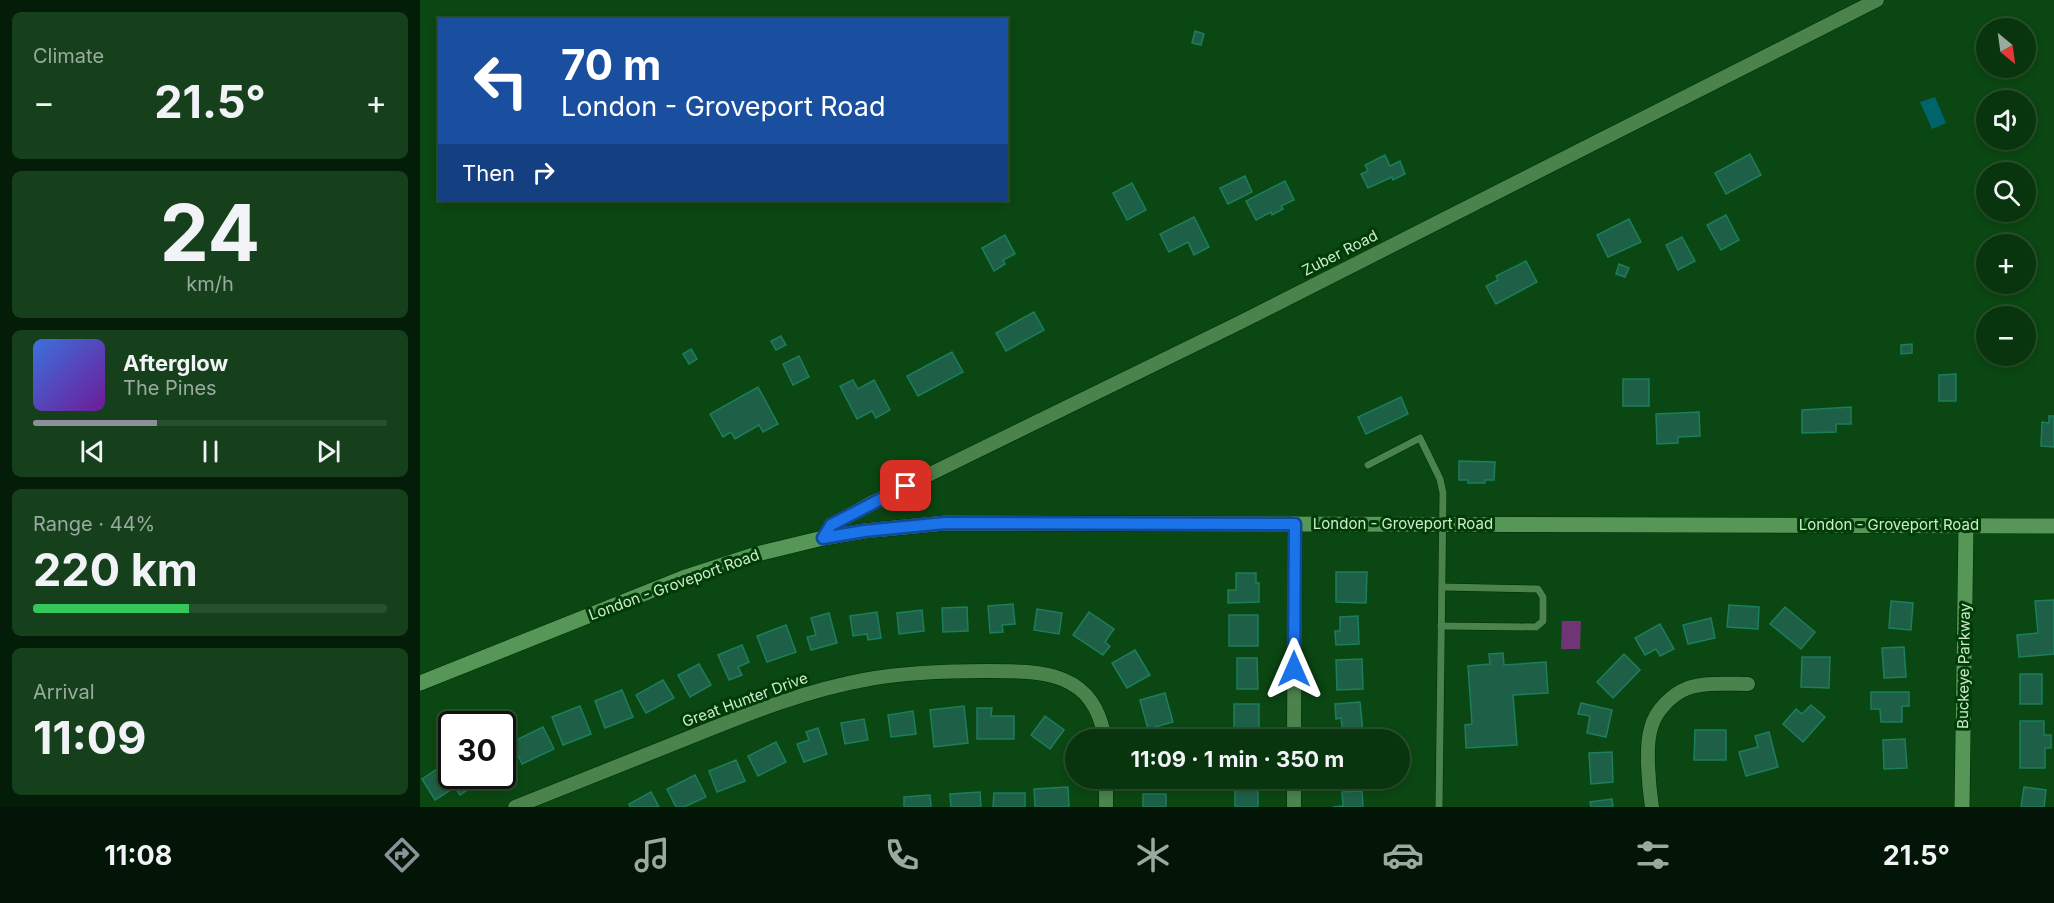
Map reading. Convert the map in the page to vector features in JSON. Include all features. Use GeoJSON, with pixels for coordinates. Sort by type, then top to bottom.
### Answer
{"type":"FeatureCollection","features":[{"type":"Feature","properties":{"kind":"main road","name":"London - Groveport Road"},"geometry":{"type":"LineString","coordinates":[[420,683],[683,578],[757,554],[864,531],[945,523],[2054,526]]}},
{"type":"Feature","properties":{"kind":"main road","name":"Buckeye Parkway"},"geometry":{"type":"LineString","coordinates":[[1962,807],[1966,526]]}},
{"type":"Feature","properties":{"kind":"street","name":"Zuber Road"},"geometry":{"type":"LineString","coordinates":[[823,538],[831,525],[873,502],[1251,317],[1877,0]]}},
{"type":"Feature","properties":{"kind":"street"},"geometry":{"type":"LineString","coordinates":[[1294,729],[1295,524]]}},
{"type":"Feature","properties":{"kind":"street","name":"Great Hunter Drive"},"geometry":{"type":"LineString","coordinates":[[515,807],[757,710],[812,692],[869,679],[926,672],[1031,671],[1055,675],[1085,693],[1097,710],[1102,729]]}},
{"type":"Feature","properties":{"kind":"street"},"geometry":{"type":"LineString","coordinates":[[1652,807],[1648,782],[1650,729],[1665,704],[1677,694],[1690,688],[1718,684],[1748,684]]}},
{"type":"Feature","properties":{"kind":"street"},"geometry":{"type":"LineString","coordinates":[[1106,789],[1106,807]]}},
{"type":"Feature","properties":{"kind":"street"},"geometry":{"type":"LineString","coordinates":[[1294,789],[1294,807]]}},
{"type":"Feature","properties":{"kind":"lane"},"geometry":{"type":"LineString","coordinates":[[1368,465],[1420,438],[1440,479],[1443,493],[1439,807]]}},
{"type":"Feature","properties":{"kind":"lane"},"geometry":{"type":"LineString","coordinates":[[1441,627],[1536,627],[1543,621],[1543,597],[1538,589],[1442,587]]}},
{"type":"Feature","properties":{"kind":"shaded area"},"geometry":{"type":"Polygon","coordinates":[[[1562,621],[1581,621],[1580,649],[1561,649],[1562,621]]]}},
{"type":"Feature","properties":{"kind":"water"},"geometry":{"type":"Polygon","coordinates":[[[1935,97],[1946,123],[1932,129],[1920,102],[1935,97]]]}},
{"type":"Feature","properties":{"kind":"building"},"geometry":{"type":"Polygon","coordinates":[[[1195,31],[1204,34],[1201,45],[1192,43],[1195,31]]]}},
{"type":"Feature","properties":{"kind":"building"},"geometry":{"type":"Polygon","coordinates":[[[1750,154],[1761,175],[1726,194],[1715,173],[1750,154]]]}},
{"type":"Feature","properties":{"kind":"building"},"geometry":{"type":"Polygon","coordinates":[[[1385,155],[1390,166],[1400,161],[1405,174],[1368,188],[1361,174],[1368,171],[1365,165],[1385,155]]]}},
{"type":"Feature","properties":{"kind":"building"},"geometry":{"type":"Polygon","coordinates":[[[1245,176],[1252,192],[1228,204],[1220,188],[1245,176]]]}},
{"type":"Feature","properties":{"kind":"building"},"geometry":{"type":"Polygon","coordinates":[[[1285,181],[1294,200],[1281,206],[1283,209],[1272,215],[1271,212],[1256,220],[1246,201],[1285,181]]]}},
{"type":"Feature","properties":{"kind":"building"},"geometry":{"type":"Polygon","coordinates":[[[1132,183],[1146,210],[1127,220],[1113,193],[1132,183]]]}},
{"type":"Feature","properties":{"kind":"building"},"geometry":{"type":"Polygon","coordinates":[[[1726,215],[1739,240],[1721,250],[1707,225],[1726,215]]]}},
{"type":"Feature","properties":{"kind":"building"},"geometry":{"type":"Polygon","coordinates":[[[1194,217],[1209,247],[1194,255],[1188,242],[1169,252],[1160,234],[1194,217]]]}},
{"type":"Feature","properties":{"kind":"building"},"geometry":{"type":"Polygon","coordinates":[[[1629,219],[1641,242],[1608,257],[1597,235],[1629,219]]]}},
{"type":"Feature","properties":{"kind":"building"},"geometry":{"type":"Polygon","coordinates":[[[1005,235],[1015,254],[1003,260],[1005,264],[994,271],[982,248],[1005,235]]]}},
{"type":"Feature","properties":{"kind":"building"},"geometry":{"type":"Polygon","coordinates":[[[1682,237],[1695,261],[1678,270],[1666,245],[1682,237]]]}},
{"type":"Feature","properties":{"kind":"building"},"geometry":{"type":"Polygon","coordinates":[[[1526,261],[1537,282],[1496,304],[1486,286],[1498,280],[1496,276],[1526,261]]]}},
{"type":"Feature","properties":{"kind":"building"},"geometry":{"type":"Polygon","coordinates":[[[1619,264],[1629,268],[1625,277],[1616,274],[1619,264]]]}},
{"type":"Feature","properties":{"kind":"building"},"geometry":{"type":"Polygon","coordinates":[[[1034,312],[1044,330],[1006,351],[996,333],[1034,312]]]}},
{"type":"Feature","properties":{"kind":"building"},"geometry":{"type":"Polygon","coordinates":[[[781,336],[786,345],[776,350],[771,341],[781,336]]]}},
{"type":"Feature","properties":{"kind":"building"},"geometry":{"type":"Polygon","coordinates":[[[1912,344],[1912,353],[1901,354],[1901,345],[1912,344]]]}},
{"type":"Feature","properties":{"kind":"building"},"geometry":{"type":"Polygon","coordinates":[[[691,349],[697,359],[689,364],[683,354],[691,349]]]}},
{"type":"Feature","properties":{"kind":"building"},"geometry":{"type":"Polygon","coordinates":[[[952,352],[963,372],[918,396],[907,376],[952,352]]]}},
{"type":"Feature","properties":{"kind":"building"},"geometry":{"type":"Polygon","coordinates":[[[799,356],[809,377],[793,385],[783,364],[799,356]]]}},
{"type":"Feature","properties":{"kind":"building"},"geometry":{"type":"Polygon","coordinates":[[[1956,374],[1956,401],[1939,401],[1939,375],[1956,374]]]}},
{"type":"Feature","properties":{"kind":"building"},"geometry":{"type":"Polygon","coordinates":[[[1623,379],[1649,379],[1649,406],[1623,406],[1623,379]]]}},
{"type":"Feature","properties":{"kind":"building"},"geometry":{"type":"Polygon","coordinates":[[[853,380],[858,389],[874,380],[890,410],[876,418],[872,411],[857,419],[840,386],[853,380]]]}},
{"type":"Feature","properties":{"kind":"building"},"geometry":{"type":"Polygon","coordinates":[[[758,387],[778,424],[763,432],[759,425],[735,439],[731,432],[723,437],[710,414],[758,387]]]}},
{"type":"Feature","properties":{"kind":"building"},"geometry":{"type":"Polygon","coordinates":[[[1401,397],[1408,414],[1366,434],[1358,417],[1401,397]]]}},
{"type":"Feature","properties":{"kind":"building"},"geometry":{"type":"Polygon","coordinates":[[[1851,407],[1851,424],[1836,424],[1836,432],[1802,433],[1802,410],[1851,407]]]}},
{"type":"Feature","properties":{"kind":"building"},"geometry":{"type":"Polygon","coordinates":[[[1699,412],[1700,436],[1678,437],[1678,443],[1657,444],[1656,414],[1699,412]]]}},
{"type":"Feature","properties":{"kind":"building"},"geometry":{"type":"Polygon","coordinates":[[[2049,416],[2054,416],[2054,447],[2041,446],[2042,422],[2049,423],[2049,416]]]}},
{"type":"Feature","properties":{"kind":"building"},"geometry":{"type":"Polygon","coordinates":[[[1459,461],[1495,462],[1494,480],[1485,480],[1485,483],[1468,483],[1468,480],[1459,480],[1459,461]]]}},
{"type":"Feature","properties":{"kind":"building"},"geometry":{"type":"Polygon","coordinates":[[[1336,572],[1367,572],[1366,603],[1336,602],[1336,572]]]}},
{"type":"Feature","properties":{"kind":"building"},"geometry":{"type":"Polygon","coordinates":[[[1236,573],[1256,573],[1256,583],[1259,583],[1259,602],[1228,603],[1228,590],[1236,590],[1236,573]]]}},
{"type":"Feature","properties":{"kind":"building"},"geometry":{"type":"Polygon","coordinates":[[[2054,600],[2054,654],[2019,657],[2017,635],[2038,633],[2035,601],[2054,600]]]}},
{"type":"Feature","properties":{"kind":"building"},"geometry":{"type":"Polygon","coordinates":[[[1891,601],[1913,603],[1911,630],[1889,628],[1891,601]]]}},
{"type":"Feature","properties":{"kind":"building"},"geometry":{"type":"Polygon","coordinates":[[[1013,604],[1015,624],[1002,625],[1003,632],[990,633],[988,606],[1013,604]]]}},
{"type":"Feature","properties":{"kind":"building"},"geometry":{"type":"Polygon","coordinates":[[[1729,605],[1759,607],[1758,629],[1727,627],[1729,605]]]}},
{"type":"Feature","properties":{"kind":"building"},"geometry":{"type":"Polygon","coordinates":[[[967,607],[968,631],[943,632],[942,608],[967,607]]]}},
{"type":"Feature","properties":{"kind":"building"},"geometry":{"type":"Polygon","coordinates":[[[1785,607],[1815,632],[1801,649],[1770,624],[1785,607]]]}},
{"type":"Feature","properties":{"kind":"building"},"geometry":{"type":"Polygon","coordinates":[[[1037,609],[1062,613],[1059,634],[1034,630],[1037,609]]]}},
{"type":"Feature","properties":{"kind":"building"},"geometry":{"type":"Polygon","coordinates":[[[922,610],[924,631],[899,634],[897,613],[922,610]]]}},
{"type":"Feature","properties":{"kind":"building"},"geometry":{"type":"Polygon","coordinates":[[[877,612],[881,638],[868,640],[867,634],[853,636],[850,616],[877,612]]]}},
{"type":"Feature","properties":{"kind":"building"},"geometry":{"type":"Polygon","coordinates":[[[1089,612],[1114,629],[1105,642],[1110,646],[1103,655],[1073,635],[1089,612]]]}},
{"type":"Feature","properties":{"kind":"building"},"geometry":{"type":"Polygon","coordinates":[[[829,613],[837,643],[811,650],[807,637],[816,635],[811,618],[829,613]]]}},
{"type":"Feature","properties":{"kind":"building"},"geometry":{"type":"Polygon","coordinates":[[[1229,615],[1258,615],[1258,646],[1229,646],[1229,615]]]}},
{"type":"Feature","properties":{"kind":"building"},"geometry":{"type":"Polygon","coordinates":[[[1358,616],[1359,644],[1336,645],[1335,631],[1340,631],[1340,617],[1358,616]]]}},
{"type":"Feature","properties":{"kind":"building"},"geometry":{"type":"Polygon","coordinates":[[[1711,618],[1715,638],[1688,644],[1683,625],[1711,618]]]}},
{"type":"Feature","properties":{"kind":"building"},"geometry":{"type":"Polygon","coordinates":[[[1660,624],[1674,649],[1660,656],[1656,649],[1645,655],[1635,638],[1660,624]]]}},
{"type":"Feature","properties":{"kind":"building"},"geometry":{"type":"Polygon","coordinates":[[[786,625],[796,652],[767,662],[757,636],[786,625]]]}},
{"type":"Feature","properties":{"kind":"building"},"geometry":{"type":"Polygon","coordinates":[[[742,645],[749,662],[738,667],[742,675],[729,680],[718,655],[742,645]]]}},
{"type":"Feature","properties":{"kind":"building"},"geometry":{"type":"Polygon","coordinates":[[[1904,647],[1906,677],[1884,678],[1882,648],[1904,647]]]}},
{"type":"Feature","properties":{"kind":"building"},"geometry":{"type":"Polygon","coordinates":[[[1135,650],[1150,675],[1127,688],[1112,663],[1135,650]]]}},
{"type":"Feature","properties":{"kind":"building"},"geometry":{"type":"Polygon","coordinates":[[[1503,653],[1504,665],[1546,662],[1548,693],[1513,695],[1517,745],[1466,748],[1465,725],[1472,724],[1468,666],[1490,664],[1489,654],[1503,653]]]}},
{"type":"Feature","properties":{"kind":"building"},"geometry":{"type":"Polygon","coordinates":[[[1624,654],[1640,670],[1613,698],[1597,682],[1624,654]]]}},
{"type":"Feature","properties":{"kind":"building"},"geometry":{"type":"Polygon","coordinates":[[[1802,657],[1830,657],[1829,688],[1801,687],[1802,657]]]}},
{"type":"Feature","properties":{"kind":"building"},"geometry":{"type":"Polygon","coordinates":[[[1237,658],[1257,658],[1258,689],[1237,689],[1237,658]]]}},
{"type":"Feature","properties":{"kind":"building"},"geometry":{"type":"Polygon","coordinates":[[[1362,659],[1363,689],[1337,690],[1336,660],[1362,659]]]}},
{"type":"Feature","properties":{"kind":"building"},"geometry":{"type":"Polygon","coordinates":[[[699,664],[711,685],[690,697],[678,675],[699,664]]]}},
{"type":"Feature","properties":{"kind":"building"},"geometry":{"type":"Polygon","coordinates":[[[2020,674],[2042,674],[2042,704],[2020,704],[2020,674]]]}},
{"type":"Feature","properties":{"kind":"building"},"geometry":{"type":"Polygon","coordinates":[[[663,680],[674,698],[646,713],[636,695],[663,680]]]}},
{"type":"Feature","properties":{"kind":"building"},"geometry":{"type":"Polygon","coordinates":[[[622,690],[633,717],[605,728],[595,701],[622,690]]]}},
{"type":"Feature","properties":{"kind":"building"},"geometry":{"type":"Polygon","coordinates":[[[1871,692],[1909,692],[1909,706],[1902,706],[1902,722],[1881,722],[1880,709],[1871,709],[1871,692]]]}},
{"type":"Feature","properties":{"kind":"building"},"geometry":{"type":"Polygon","coordinates":[[[1165,693],[1173,722],[1148,729],[1140,700],[1165,693]]]}},
{"type":"Feature","properties":{"kind":"building"},"geometry":{"type":"Polygon","coordinates":[[[1360,702],[1363,729],[1342,729],[1341,718],[1336,719],[1335,704],[1360,702]]]}},
{"type":"Feature","properties":{"kind":"building"},"geometry":{"type":"Polygon","coordinates":[[[1581,703],[1612,710],[1606,737],[1587,733],[1590,716],[1578,714],[1581,703]]]}},
{"type":"Feature","properties":{"kind":"building"},"geometry":{"type":"Polygon","coordinates":[[[1234,704],[1259,704],[1259,729],[1234,729],[1234,704]]]}},
{"type":"Feature","properties":{"kind":"building"},"geometry":{"type":"Polygon","coordinates":[[[1811,705],[1825,717],[1803,742],[1783,724],[1796,709],[1802,714],[1811,705]]]}},
{"type":"Feature","properties":{"kind":"building"},"geometry":{"type":"Polygon","coordinates":[[[580,706],[591,734],[563,745],[552,717],[580,706]]]}},
{"type":"Feature","properties":{"kind":"building"},"geometry":{"type":"Polygon","coordinates":[[[964,706],[968,743],[934,747],[930,710],[964,706]]]}},
{"type":"Feature","properties":{"kind":"building"},"geometry":{"type":"Polygon","coordinates":[[[977,708],[992,708],[991,716],[1014,716],[1014,739],[977,739],[977,708]]]}},
{"type":"Feature","properties":{"kind":"building"},"geometry":{"type":"Polygon","coordinates":[[[913,711],[916,734],[891,737],[888,715],[913,711]]]}},
{"type":"Feature","properties":{"kind":"building"},"geometry":{"type":"Polygon","coordinates":[[[1045,716],[1064,730],[1050,749],[1031,735],[1045,716]]]}},
{"type":"Feature","properties":{"kind":"building"},"geometry":{"type":"Polygon","coordinates":[[[864,719],[868,740],[845,744],[841,723],[864,719]]]}},
{"type":"Feature","properties":{"kind":"building"},"geometry":{"type":"Polygon","coordinates":[[[2020,721],[2044,721],[2044,735],[2051,735],[2051,748],[2045,748],[2045,768],[2020,768],[2020,721]]]}},
{"type":"Feature","properties":{"kind":"building"},"geometry":{"type":"Polygon","coordinates":[[[543,727],[554,749],[522,764],[516,751],[516,740],[543,727]]]}},
{"type":"Feature","properties":{"kind":"building"},"geometry":{"type":"Polygon","coordinates":[[[818,728],[827,754],[804,762],[797,744],[809,740],[806,732],[818,728]]]}},
{"type":"Feature","properties":{"kind":"building"},"geometry":{"type":"Polygon","coordinates":[[[1695,730],[1726,730],[1726,760],[1694,760],[1695,730]]]}},
{"type":"Feature","properties":{"kind":"building"},"geometry":{"type":"Polygon","coordinates":[[[1769,732],[1778,767],[1746,776],[1739,752],[1758,747],[1755,736],[1769,732]]]}},
{"type":"Feature","properties":{"kind":"building"},"geometry":{"type":"Polygon","coordinates":[[[1905,739],[1907,768],[1884,769],[1883,740],[1905,739]]]}},
{"type":"Feature","properties":{"kind":"building"},"geometry":{"type":"Polygon","coordinates":[[[776,742],[786,762],[758,776],[748,756],[776,742]]]}},
{"type":"Feature","properties":{"kind":"building"},"geometry":{"type":"Polygon","coordinates":[[[1612,752],[1613,782],[1591,784],[1589,753],[1612,752]]]}},
{"type":"Feature","properties":{"kind":"building"},"geometry":{"type":"Polygon","coordinates":[[[736,760],[745,781],[717,792],[709,771],[736,760]]]}},
{"type":"Feature","properties":{"kind":"building"},"geometry":{"type":"Polygon","coordinates":[[[438,768],[438,789],[452,789],[435,800],[422,779],[438,768]]]}},
{"type":"Feature","properties":{"kind":"building"},"geometry":{"type":"Polygon","coordinates":[[[695,775],[706,797],[684,807],[676,807],[667,789],[695,775]]]}},
{"type":"Feature","properties":{"kind":"building"},"geometry":{"type":"Polygon","coordinates":[[[1065,787],[1068,789],[1069,807],[1035,807],[1034,789],[1065,787]]]}},
{"type":"Feature","properties":{"kind":"building"},"geometry":{"type":"Polygon","coordinates":[[[2024,787],[2046,790],[2044,807],[2021,807],[2024,787]]]}},
{"type":"Feature","properties":{"kind":"building"},"geometry":{"type":"Polygon","coordinates":[[[456,789],[469,789],[460,795],[456,789]]]}},
{"type":"Feature","properties":{"kind":"building"},"geometry":{"type":"Polygon","coordinates":[[[1235,789],[1258,789],[1258,807],[1235,807],[1235,789]]]}},
{"type":"Feature","properties":{"kind":"building"},"geometry":{"type":"Polygon","coordinates":[[[1362,791],[1363,807],[1333,807],[1343,806],[1342,792],[1362,791]]]}},
{"type":"Feature","properties":{"kind":"building"},"geometry":{"type":"Polygon","coordinates":[[[651,792],[659,807],[630,807],[629,804],[651,792]]]}},
{"type":"Feature","properties":{"kind":"building"},"geometry":{"type":"Polygon","coordinates":[[[980,792],[981,807],[951,807],[950,794],[980,792]]]}},
{"type":"Feature","properties":{"kind":"building"},"geometry":{"type":"Polygon","coordinates":[[[994,793],[1025,793],[1025,807],[993,807],[994,793]]]}},
{"type":"Feature","properties":{"kind":"building"},"geometry":{"type":"Polygon","coordinates":[[[1143,794],[1166,794],[1166,807],[1143,807],[1143,794]]]}},
{"type":"Feature","properties":{"kind":"building"},"geometry":{"type":"Polygon","coordinates":[[[930,795],[931,807],[904,807],[904,797],[930,795]]]}},
{"type":"Feature","properties":{"kind":"building"},"geometry":{"type":"Polygon","coordinates":[[[1612,799],[1613,807],[1591,807],[1590,802],[1612,799]]]}},
{"type":"Feature","properties":{"kind":"route"},"geometry":{"type":"LineString","coordinates":[[906,486],[831,525],[823,538],[864,531],[992,521],[1295,524],[1294,669]]}}]}
